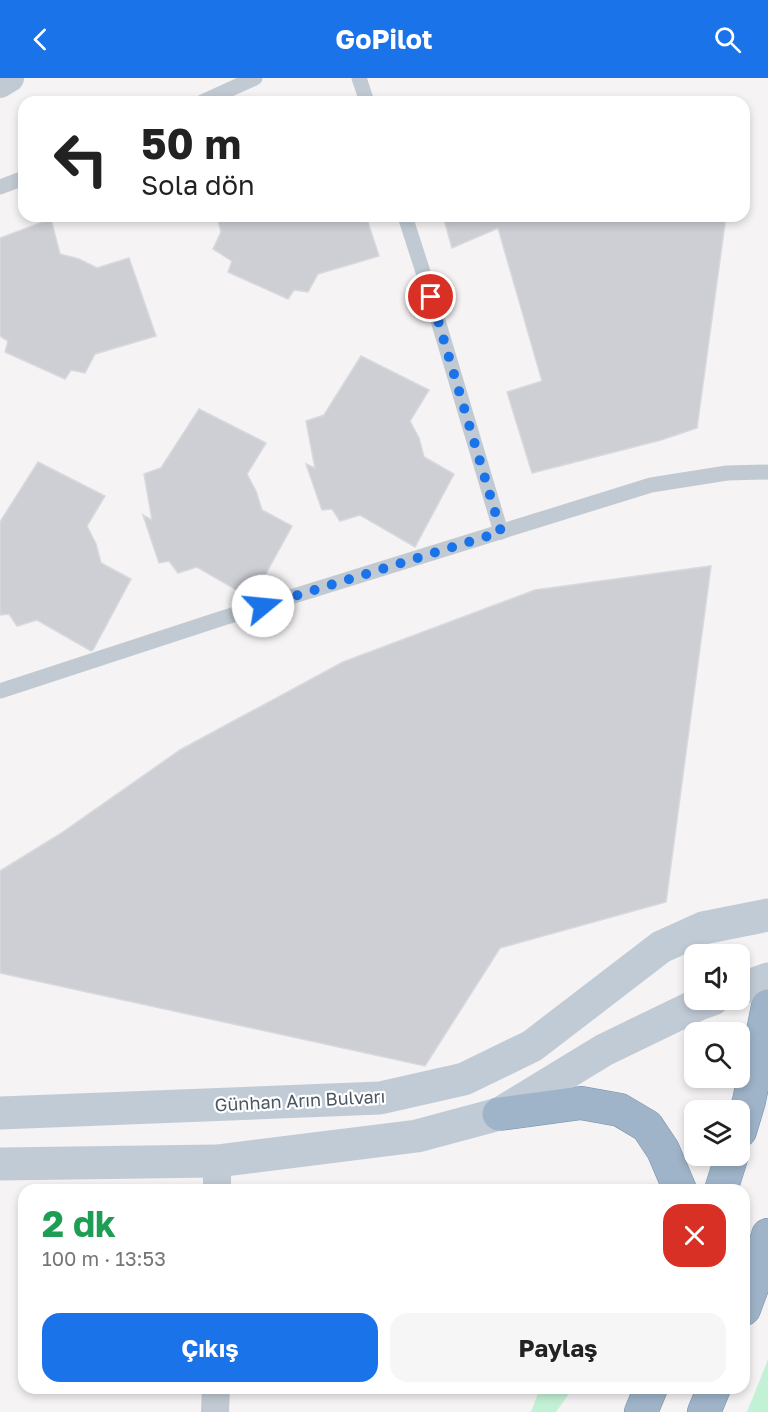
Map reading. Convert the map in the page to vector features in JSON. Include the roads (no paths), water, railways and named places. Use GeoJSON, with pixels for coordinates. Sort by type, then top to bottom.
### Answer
{"type":"FeatureCollection","features":[{"type":"Feature","properties":{"kind":"highway"},"geometry":{"type":"LineString","coordinates":[[749,1100],[768,1006]]}},
{"type":"Feature","properties":{"kind":"highway"},"geometry":{"type":"LineString","coordinates":[[499,1114],[581,1103],[621,1110],[647,1126],[663,1150],[677,1184]]}},
{"type":"Feature","properties":{"kind":"highway"},"geometry":{"type":"LineString","coordinates":[[723,1184],[729,1166]]}},
{"type":"Feature","properties":{"kind":"highway"},"geometry":{"type":"LineString","coordinates":[[750,1293],[768,1235]]}},
{"type":"Feature","properties":{"kind":"highway"},"geometry":{"type":"LineString","coordinates":[[641,1412],[648,1394]]}},
{"type":"Feature","properties":{"kind":"highway"},"geometry":{"type":"LineString","coordinates":[[704,1412],[712,1394]]}},
{"type":"Feature","properties":{"kind":"main road","name":"Günhan Arın Bulvarı"},"geometry":{"type":"LineString","coordinates":[[0,1113],[380,1098],[464,1079],[532,1046],[661,947],[703,928],[768,915]]}},
{"type":"Feature","properties":{"kind":"main road"},"geometry":{"type":"LineString","coordinates":[[750,986],[768,979]]}},
{"type":"Feature","properties":{"kind":"main road"},"geometry":{"type":"LineString","coordinates":[[0,1164],[217,1175],[417,1136],[499,1114],[604,1050],[687,1010]]}},
{"type":"Feature","properties":{"kind":"street"},"geometry":{"type":"LineString","coordinates":[[0,84],[10,78]]}},
{"type":"Feature","properties":{"kind":"street"},"geometry":{"type":"LineString","coordinates":[[216,1394],[216,1412]]}},
{"type":"Feature","properties":{"kind":"lane"},"geometry":{"type":"LineString","coordinates":[[215,96],[255,78]]}},
{"type":"Feature","properties":{"kind":"lane"},"geometry":{"type":"LineString","coordinates":[[359,78],[365,96]]}},
{"type":"Feature","properties":{"kind":"lane"},"geometry":{"type":"LineString","coordinates":[[0,188],[18,180]]}},
{"type":"Feature","properties":{"kind":"lane"},"geometry":{"type":"LineString","coordinates":[[407,222],[501,532]]}},
{"type":"Feature","properties":{"kind":"lane"},"geometry":{"type":"LineString","coordinates":[[0,691],[651,485],[727,473],[768,472]]}}]}
